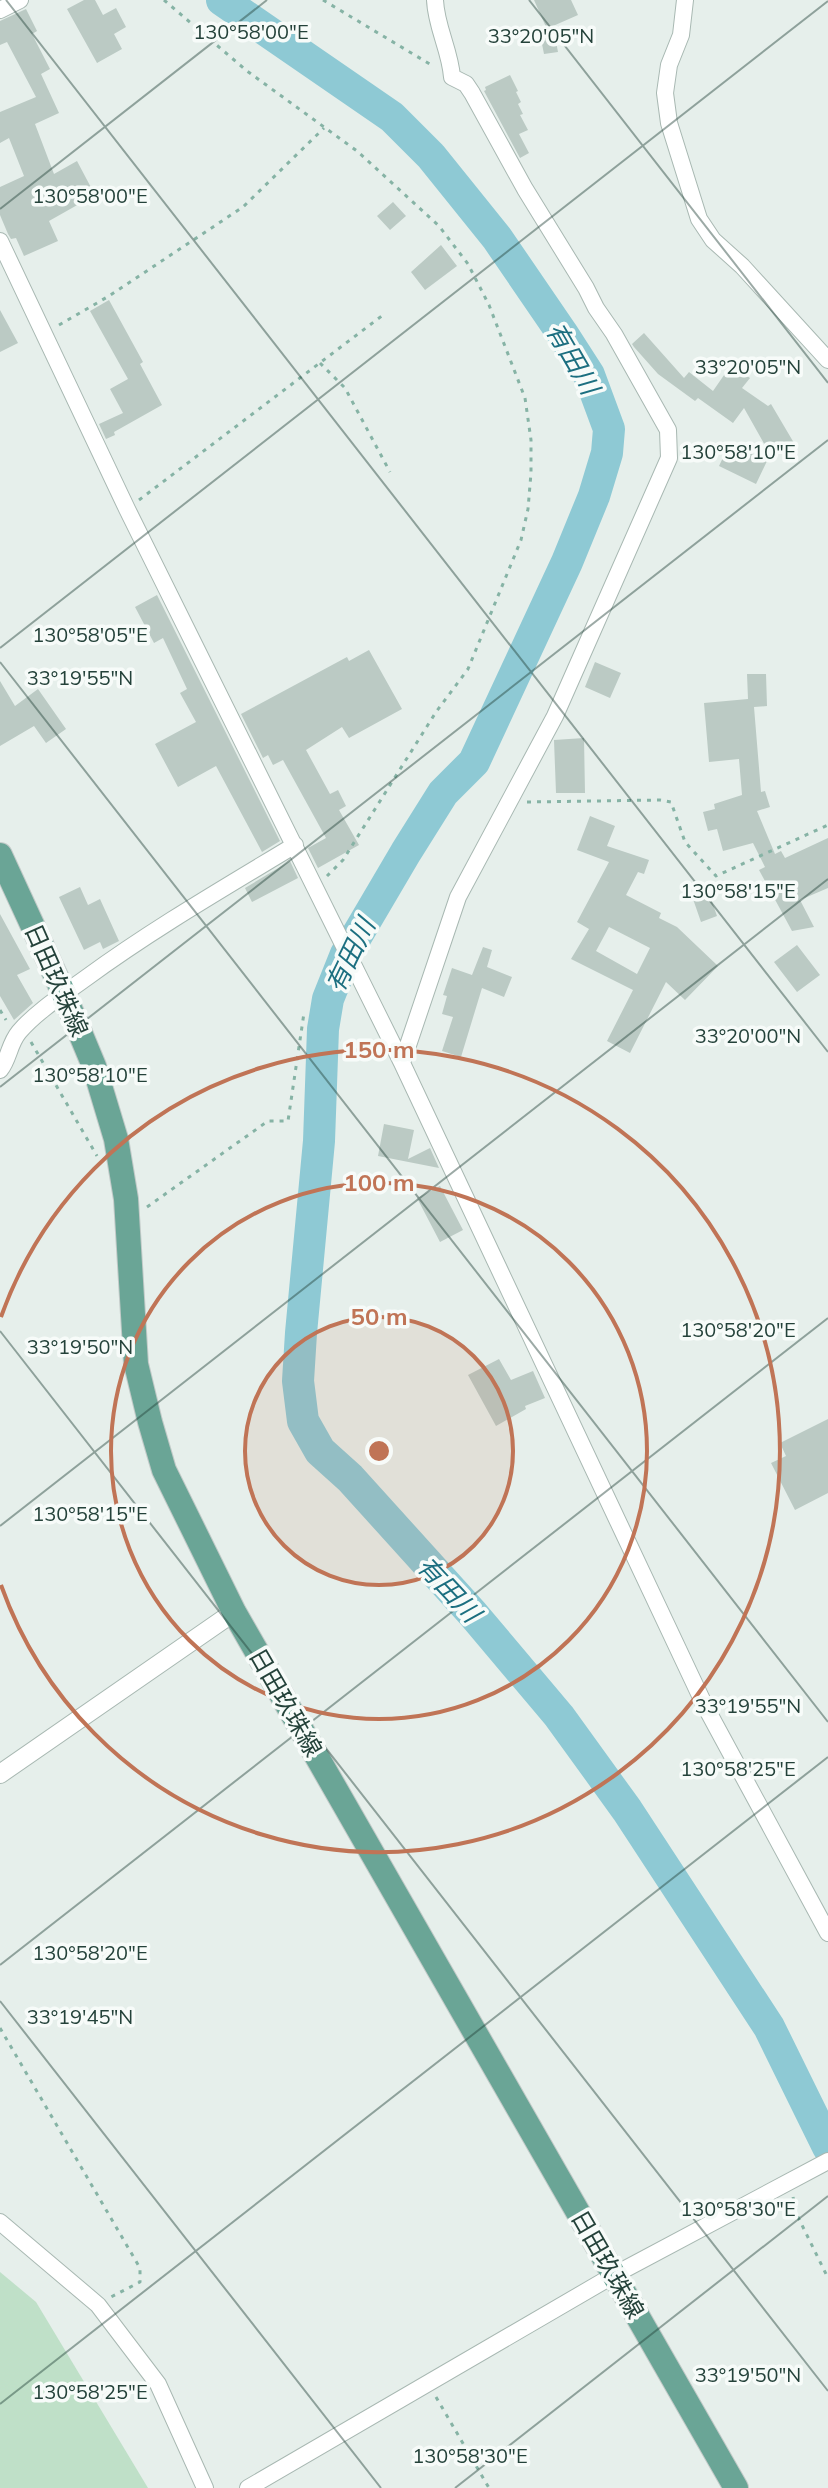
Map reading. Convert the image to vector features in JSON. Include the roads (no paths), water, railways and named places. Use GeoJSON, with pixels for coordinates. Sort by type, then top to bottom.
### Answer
{"type":"FeatureCollection","features":[{"type":"Feature","properties":{"kind":"main road","name":"日田玖珠線"},"geometry":{"type":"LineString","coordinates":[[0,855],[94,1066],[116,1139],[127,1220],[136,1364],[164,1470],[234,1612],[736,2488]]}},
{"type":"Feature","properties":{"kind":"street"},"geometry":{"type":"LineString","coordinates":[[0,10],[20,0]]}},
{"type":"Feature","properties":{"kind":"street"},"geometry":{"type":"LineString","coordinates":[[398,1056],[458,897],[555,716],[669,458],[668,430],[614,334],[525,189],[472,93],[466,84],[452,77],[435,19],[435,0]]}},
{"type":"Feature","properties":{"kind":"street"},"geometry":{"type":"LineString","coordinates":[[685,0],[681,35],[669,65],[665,93],[669,123],[699,219],[713,240],[742,266],[828,360]]}},
{"type":"Feature","properties":{"kind":"street"},"geometry":{"type":"LineString","coordinates":[[0,241],[127,509],[398,1056],[704,1704],[828,1933]]}},
{"type":"Feature","properties":{"kind":"street"},"geometry":{"type":"LineString","coordinates":[[0,1070],[10,1044],[19,1032],[64,994],[144,936],[295,845]]}},
{"type":"Feature","properties":{"kind":"street"},"geometry":{"type":"LineString","coordinates":[[0,1774],[234,1612]]}},
{"type":"Feature","properties":{"kind":"street"},"geometry":{"type":"LineString","coordinates":[[248,2488],[614,2275],[828,2161]]}},
{"type":"Feature","properties":{"kind":"street"},"geometry":{"type":"LineString","coordinates":[[0,2222],[98,2305],[158,2384],[205,2488]]}},
{"type":"Feature","properties":{"kind":"waterway","name":"有田川"},"geometry":{"type":"LineString","coordinates":[[222,0],[392,117],[431,156],[497,238],[562,333],[589,375],[609,429],[607,453],[594,496],[567,562],[474,762],[443,793],[406,852],[346,954],[328,999],[323,1029],[319,1141],[298,1381],[303,1421],[320,1451],[350,1478],[473,1614],[559,1716],[627,1810],[769,2027],[828,2147]]}}]}
